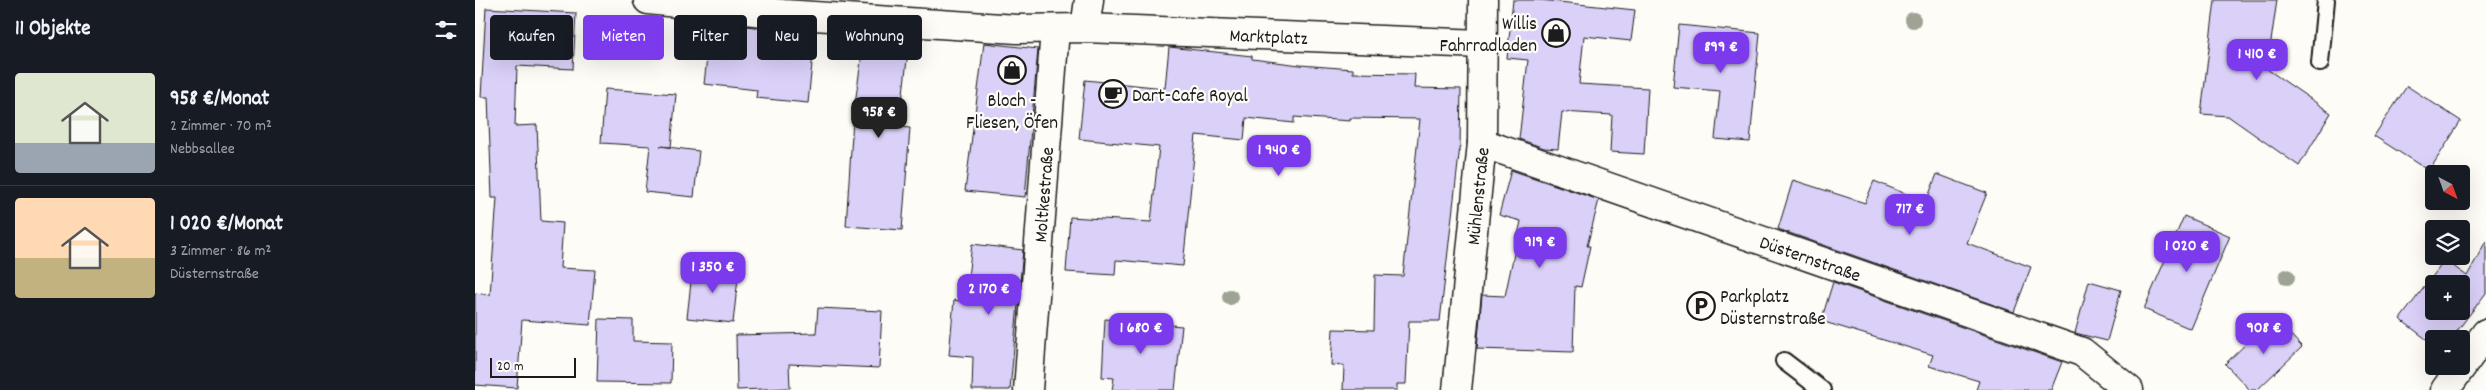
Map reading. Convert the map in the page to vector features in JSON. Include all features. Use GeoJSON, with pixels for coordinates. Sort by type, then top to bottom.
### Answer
{"type":"FeatureCollection","features":[{"type":"Feature","properties":{"kind":"street","name":"Marktplatz"},"geometry":{"type":"LineString","coordinates":[[648,0],[770,6],[1017,29],[1085,28],[1482,44]]}},
{"type":"Feature","properties":{"kind":"street"},"geometry":{"type":"LineString","coordinates":[[1085,28],[1089,0]]}},
{"type":"Feature","properties":{"kind":"street","name":"Mühlenstraße"},"geometry":{"type":"LineString","coordinates":[[1457,390],[1482,143],[1483,0]]}},
{"type":"Feature","properties":{"kind":"street","name":"Moltkestraße"},"geometry":{"type":"LineString","coordinates":[[1028,390],[1055,29]]}},
{"type":"Feature","properties":{"kind":"street","name":"Düsternstraße"},"geometry":{"type":"LineString","coordinates":[[1482,143],[2081,352],[2129,390]]}},
{"type":"Feature","properties":{"kind":"street"},"geometry":{"type":"LineString","coordinates":[[2445,390],[2486,333]]}},
{"type":"Feature","properties":{"kind":"lane"},"geometry":{"type":"LineString","coordinates":[[2321,63],[2326,0]]}},
{"type":"Feature","properties":{"kind":"lane"},"geometry":{"type":"LineString","coordinates":[[1783,361],[1822,390]]}},
{"type":"Feature","properties":{"kind":"building"},"geometry":{"type":"Polygon","coordinates":[[[1513,0],[1540,0],[1635,10],[1631,41],[1584,36],[1579,84],[1648,88],[1644,154],[1610,152],[1612,115],[1562,112],[1558,149],[1544,148],[1519,139],[1528,60],[1507,58],[1513,0]]]}},
{"type":"Feature","properties":{"kind":"building"},"geometry":{"type":"Polygon","coordinates":[[[2215,0],[2277,0],[2267,69],[2331,113],[2299,166],[2228,116],[2201,114],[2215,0]]]}},
{"type":"Feature","properties":{"kind":"building"},"geometry":{"type":"Polygon","coordinates":[[[486,8],[576,13],[573,69],[517,66],[515,126],[537,125],[541,221],[563,223],[560,268],[595,270],[590,325],[522,320],[517,388],[475,385],[475,293],[490,295],[497,198],[492,198],[488,97],[481,97],[486,8]]]}},
{"type":"Feature","properties":{"kind":"building"},"geometry":{"type":"Polygon","coordinates":[[[1679,25],[1760,33],[1750,142],[1715,139],[1720,91],[1673,87],[1679,25]]]}},
{"type":"Feature","properties":{"kind":"building"},"geometry":{"type":"Polygon","coordinates":[[[747,26],[757,27],[757,60],[812,60],[808,103],[756,98],[757,90],[704,84],[707,60],[747,60],[747,26]]]}},
{"type":"Feature","properties":{"kind":"building"},"geometry":{"type":"Polygon","coordinates":[[[984,43],[1038,49],[1025,197],[965,191],[984,43]]]}},
{"type":"Feature","properties":{"kind":"building"},"geometry":{"type":"Polygon","coordinates":[[[1169,47],[1252,56],[1252,59],[1300,65],[1353,69],[1353,73],[1415,74],[1414,88],[1461,89],[1460,146],[1440,321],[1409,321],[1406,384],[1397,384],[1397,390],[1343,390],[1344,366],[1331,365],[1333,329],[1374,330],[1375,275],[1403,276],[1420,119],[1350,118],[1350,121],[1294,117],[1294,123],[1246,118],[1244,140],[1196,135],[1183,266],[1116,260],[1115,275],[1066,272],[1070,217],[1151,222],[1159,147],[1079,139],[1085,80],[1165,88],[1169,47]]]}},
{"type":"Feature","properties":{"kind":"building"},"geometry":{"type":"Polygon","coordinates":[[[861,60],[907,60],[899,127],[910,128],[902,230],[846,226],[853,119],[861,60]]]}},
{"type":"Feature","properties":{"kind":"building"},"geometry":{"type":"Polygon","coordinates":[[[2407,86],[2461,121],[2433,165],[2425,165],[2425,168],[2374,136],[2407,86]]]}},
{"type":"Feature","properties":{"kind":"building"},"geometry":{"type":"Polygon","coordinates":[[[605,89],[676,94],[671,147],[660,146],[699,151],[694,197],[645,192],[650,146],[601,143],[605,89]]]}},
{"type":"Feature","properties":{"kind":"building"},"geometry":{"type":"Polygon","coordinates":[[[1511,170],[1599,200],[1587,246],[1590,246],[1581,287],[1575,286],[1573,352],[1477,349],[1482,295],[1505,296],[1521,221],[1499,215],[1511,170]]]}},
{"type":"Feature","properties":{"kind":"building"},"geometry":{"type":"Polygon","coordinates":[[[1937,174],[1987,193],[1967,243],[2031,267],[2014,312],[1778,229],[1793,180],[1865,203],[1874,181],[1926,202],[1937,174]]]}},
{"type":"Feature","properties":{"kind":"building"},"geometry":{"type":"Polygon","coordinates":[[[2184,216],[2230,236],[2191,329],[2144,309],[2184,216]]]}},
{"type":"Feature","properties":{"kind":"building"},"geometry":{"type":"Polygon","coordinates":[[[2486,241],[2486,293],[2470,314],[2470,275],[2468,275],[2486,241]]]}},
{"type":"Feature","properties":{"kind":"building"},"geometry":{"type":"Polygon","coordinates":[[[972,244],[1023,250],[1010,390],[972,390],[973,357],[949,355],[954,300],[965,302],[972,244]]]}},
{"type":"Feature","properties":{"kind":"building"},"geometry":{"type":"Polygon","coordinates":[[[693,264],[739,269],[733,323],[687,318],[693,264]]]}},
{"type":"Feature","properties":{"kind":"building"},"geometry":{"type":"Polygon","coordinates":[[[2441,265],[2452,265],[2466,275],[2434,275],[2441,265]]]}},
{"type":"Feature","properties":{"kind":"building"},"geometry":{"type":"Polygon","coordinates":[[[2089,281],[2121,290],[2107,341],[2075,333],[2089,281]]]}},
{"type":"Feature","properties":{"kind":"building"},"geometry":{"type":"Polygon","coordinates":[[[1833,282],[2062,362],[2051,390],[1976,390],[1979,381],[1929,366],[1933,355],[1821,321],[1833,282]]]}},
{"type":"Feature","properties":{"kind":"building"},"geometry":{"type":"Polygon","coordinates":[[[2425,286],[2425,320],[2465,320],[2458,330],[2425,330],[2425,338],[2400,319],[2425,286]]]}},
{"type":"Feature","properties":{"kind":"building"},"geometry":{"type":"Polygon","coordinates":[[[818,308],[882,311],[879,368],[789,364],[790,388],[737,390],[736,335],[816,333],[818,308]]]}},
{"type":"Feature","properties":{"kind":"building"},"geometry":{"type":"Polygon","coordinates":[[[2274,317],[2302,347],[2257,390],[2250,390],[2225,364],[2274,317]]]}},
{"type":"Feature","properties":{"kind":"building"},"geometry":{"type":"Polygon","coordinates":[[[599,319],[633,320],[633,341],[672,342],[671,383],[597,382],[599,319]]]}},
{"type":"Feature","properties":{"kind":"building"},"geometry":{"type":"Polygon","coordinates":[[[1105,319],[1182,326],[1175,390],[1112,390],[1114,378],[1102,377],[1105,319]]]}},
{"type":"Feature","properties":{"kind":"place","name":"Willis Fahrradladen"},"geometry":{"type":"Point","coordinates":[1556,33]}},
{"type":"Feature","properties":{"kind":"place","name":"Bloch - Fliesen, Öfen"},"geometry":{"type":"Point","coordinates":[1012,70]}},
{"type":"Feature","properties":{"kind":"place","name":"Dart-Cafe Royal"},"geometry":{"type":"Point","coordinates":[1113,94]}},
{"type":"Feature","properties":{"kind":"place","name":"Parkplatz Düsternstraße"},"geometry":{"type":"Point","coordinates":[1701,306]}}]}
